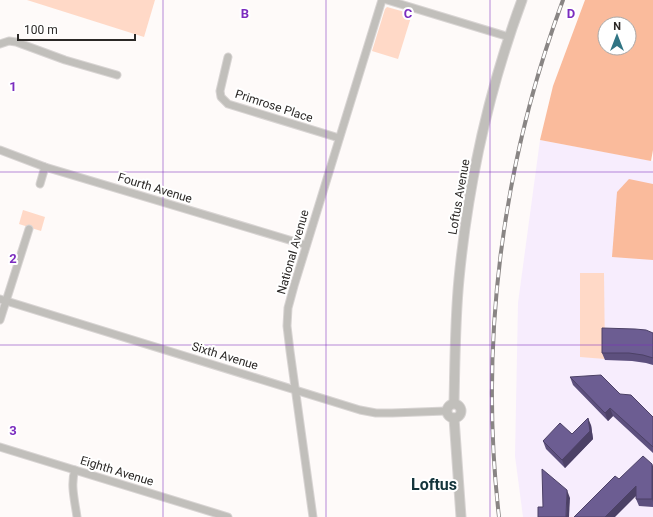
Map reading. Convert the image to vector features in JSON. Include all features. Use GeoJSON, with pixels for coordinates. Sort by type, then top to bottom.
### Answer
{"type":"FeatureCollection","features":[{"type":"Feature","properties":{"kind":"street","name":"National Avenue"},"geometry":{"type":"LineString","coordinates":[[314,517],[287,326],[288,308],[382,0]]}},
{"type":"Feature","properties":{"kind":"street"},"geometry":{"type":"LineString","coordinates":[[387,0],[509,37]]}},
{"type":"Feature","properties":{"kind":"street","name":"Loftus Avenue"},"geometry":{"type":"LineString","coordinates":[[454,403],[459,279],[468,215],[487,115],[509,37],[522,0]]}},
{"type":"Feature","properties":{"kind":"street"},"geometry":{"type":"LineString","coordinates":[[0,44],[9,41],[16,42],[65,60],[117,75]]}},
{"type":"Feature","properties":{"kind":"street","name":"Primrose Place"},"geometry":{"type":"LineString","coordinates":[[228,57],[220,91],[221,97],[228,104],[339,138]]}},
{"type":"Feature","properties":{"kind":"street","name":"Fourth Avenue"},"geometry":{"type":"LineString","coordinates":[[0,150],[45,167],[306,245]]}},
{"type":"Feature","properties":{"kind":"street"},"geometry":{"type":"LineString","coordinates":[[40,184],[45,167]]}},
{"type":"Feature","properties":{"kind":"street"},"geometry":{"type":"LineString","coordinates":[[0,320],[3,300],[29,229]]}},
{"type":"Feature","properties":{"kind":"street","name":"Sixth Avenue"},"geometry":{"type":"LineString","coordinates":[[3,300],[360,410],[376,413],[446,411]]}},
{"type":"Feature","properties":{"kind":"street"},"geometry":{"type":"LineString","coordinates":[[454,403],[458,404],[461,411],[458,417],[454,418],[448,416],[446,411],[449,404],[454,403]]}},
{"type":"Feature","properties":{"kind":"street"},"geometry":{"type":"LineString","coordinates":[[454,418],[461,517]]}},
{"type":"Feature","properties":{"kind":"street","name":"Eighth Avenue"},"geometry":{"type":"LineString","coordinates":[[0,447],[228,517]]}},
{"type":"Feature","properties":{"kind":"street"},"geometry":{"type":"LineString","coordinates":[[75,470],[73,475],[73,484],[78,517]]}},
{"type":"Feature","properties":{"kind":"shaded area"},"geometry":{"type":"Polygon","coordinates":[[[27,0],[155,0],[144,37],[27,0]]]}},
{"type":"Feature","properties":{"kind":"shaded area"},"geometry":{"type":"Polygon","coordinates":[[[585,0],[653,0],[653,150],[651,161],[540,140],[553,86],[585,0]]]}},
{"type":"Feature","properties":{"kind":"shaded area"},"geometry":{"type":"Polygon","coordinates":[[[387,7],[412,14],[398,59],[372,51],[385,9],[387,7]]]}},
{"type":"Feature","properties":{"kind":"shaded area"},"geometry":{"type":"Polygon","coordinates":[[[540,140],[653,161],[653,517],[523,517],[515,456],[518,303],[540,140]]]}},
{"type":"Feature","properties":{"kind":"shaded area"},"geometry":{"type":"Polygon","coordinates":[[[629,179],[653,184],[653,260],[612,257],[617,192],[629,179]]]}},
{"type":"Feature","properties":{"kind":"shaded area"},"geometry":{"type":"Polygon","coordinates":[[[23,210],[45,217],[41,231],[19,224],[23,210]]]}},
{"type":"Feature","properties":{"kind":"shaded area"},"geometry":{"type":"Polygon","coordinates":[[[580,273],[604,273],[605,359],[580,357],[580,273]]]}},
{"type":"Feature","properties":{"kind":"building"},"geometry":{"type":"Polygon","coordinates":[[[602,328],[646,330],[653,333],[653,358],[629,353],[602,353],[602,328]]]}},
{"type":"Feature","properties":{"kind":"building"},"geometry":{"type":"Polygon","coordinates":[[[601,375],[620,394],[631,395],[653,417],[653,447],[610,408],[605,413],[570,377],[601,375]]]}},
{"type":"Feature","properties":{"kind":"building"},"geometry":{"type":"Polygon","coordinates":[[[588,418],[590,431],[562,460],[543,441],[560,423],[572,434],[588,418]]]}},
{"type":"Feature","properties":{"kind":"building"},"geometry":{"type":"Polygon","coordinates":[[[643,456],[652,464],[652,499],[636,499],[636,486],[605,517],[574,517],[615,476],[619,479],[643,456]]]}},
{"type":"Feature","properties":{"kind":"building"},"geometry":{"type":"Polygon","coordinates":[[[542,469],[567,490],[566,517],[538,517],[538,507],[543,507],[542,469]]]}},
{"type":"Feature","properties":{"kind":"railway"},"geometry":{"type":"LineString","coordinates":[[499,517],[494,452],[492,386],[494,320],[501,255],[511,190],[524,126],[542,62],[563,0]]}},
{"type":"Feature","properties":{"kind":"district","name":"Loftus"},"geometry":{"type":"Point","coordinates":[434,484]}}]}
